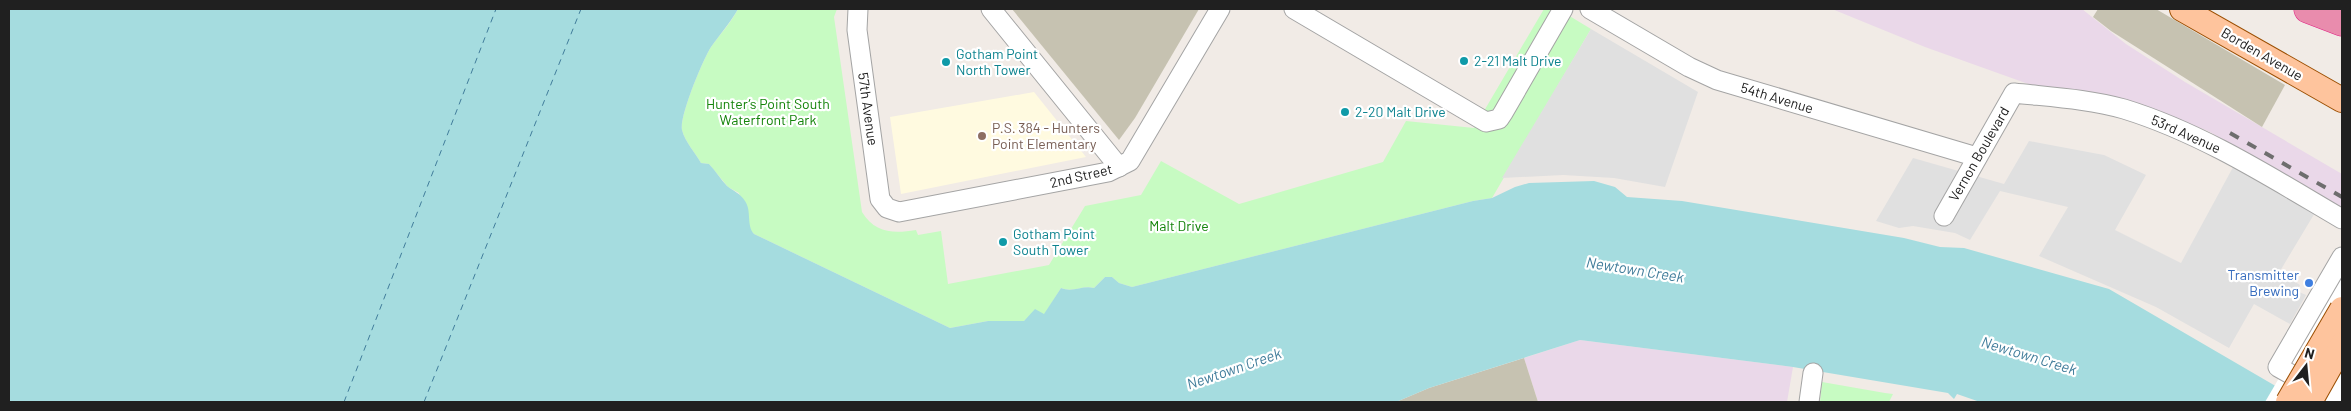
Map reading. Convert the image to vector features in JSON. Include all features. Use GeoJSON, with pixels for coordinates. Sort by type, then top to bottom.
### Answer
{"type":"FeatureCollection","features":[{"type":"Feature","properties":{"kind":"highway"},"geometry":{"type":"LineString","coordinates":[[2308,9],[2342,22]]}},
{"type":"Feature","properties":{"kind":"highway"},"geometry":{"type":"LineString","coordinates":[[2337,9],[2342,11]]}},
{"type":"Feature","properties":{"kind":"main road","name":"Borden Avenue"},"geometry":{"type":"LineString","coordinates":[[2182,9],[2342,100]]}},
{"type":"Feature","properties":{"kind":"main road"},"geometry":{"type":"LineString","coordinates":[[2288,402],[2342,309]]}},
{"type":"Feature","properties":{"kind":"main road"},"geometry":{"type":"LineString","coordinates":[[2310,402],[2342,345]]}},
{"type":"Feature","properties":{"kind":"street","name":"57th Avenue"},"geometry":{"type":"LineString","coordinates":[[858,9],[857,30],[880,198],[887,208]]}},
{"type":"Feature","properties":{"kind":"street"},"geometry":{"type":"LineString","coordinates":[[991,9],[1119,167]]}},
{"type":"Feature","properties":{"kind":"street","name":"2nd Street"},"geometry":{"type":"LineString","coordinates":[[887,208],[891,211],[909,210],[1108,172],[1119,167],[1132,159],[1220,9]]}},
{"type":"Feature","properties":{"kind":"street"},"geometry":{"type":"LineString","coordinates":[[1294,9],[1486,122],[1499,119],[1563,9]]}},
{"type":"Feature","properties":{"kind":"street","name":"54th Avenue"},"geometry":{"type":"LineString","coordinates":[[1590,9],[1689,67],[1717,80],[1977,157]]}},
{"type":"Feature","properties":{"kind":"street","name":"Vernon Boulevard"},"geometry":{"type":"LineString","coordinates":[[1944,216],[2014,93]]}},
{"type":"Feature","properties":{"kind":"street","name":"53rd Avenue"},"geometry":{"type":"LineString","coordinates":[[2014,93],[2110,106],[2163,123],[2238,158],[2342,219]]}},
{"type":"Feature","properties":{"kind":"street"},"geometry":{"type":"LineString","coordinates":[[2342,257],[2278,367],[2333,398],[2342,382]]}},
{"type":"Feature","properties":{"kind":"street"},"geometry":{"type":"LineString","coordinates":[[2301,328],[2342,352]]}},
{"type":"Feature","properties":{"kind":"street"},"geometry":{"type":"LineString","coordinates":[[1809,402],[1813,373]]}},
{"type":"Feature","properties":{"kind":"shaded area"},"geometry":{"type":"Polygon","coordinates":[[[1012,9],[1199,9],[1135,118],[1119,140],[1012,9]]]}},
{"type":"Feature","properties":{"kind":"shaded area"},"geometry":{"type":"Polygon","coordinates":[[[1832,9],[2082,9],[2126,44],[2185,82],[2342,174],[2342,208],[2208,131],[2125,99],[2034,86],[1925,47],[1832,9]]]}},
{"type":"Feature","properties":{"kind":"shaded area"},"geometry":{"type":"Polygon","coordinates":[[[2098,9],[2156,9],[2285,85],[2262,127],[2111,31],[2093,17],[2098,9]]]}},
{"type":"Feature","properties":{"kind":"shaded area"},"geometry":{"type":"Polygon","coordinates":[[[1591,29],[1698,92],[1665,187],[1614,178],[1563,175],[1502,178],[1591,29]]]}},
{"type":"Feature","properties":{"kind":"shaded area","name":"P.S. 384 - Hunters Point Elementary"},"geometry":{"type":"Polygon","coordinates":[[[1034,92],[1086,157],[901,194],[890,117],[1034,92]]]}},
{"type":"Feature","properties":{"kind":"shaded area"},"geometry":{"type":"Polygon","coordinates":[[[2029,141],[2104,155],[2146,175],[2115,230],[2181,263],[2238,158],[2319,206],[2280,271],[2275,270],[2300,285],[2297,291],[2306,295],[2290,324],[2254,304],[2229,348],[2156,307],[2039,256],[2068,207],[2000,191],[1970,240],[1955,233],[1913,226],[1899,228],[1876,221],[1913,158],[2004,184],[2029,141]]]}},
{"type":"Feature","properties":{"kind":"shaded area"},"geometry":{"type":"Polygon","coordinates":[[[1580,340],[1793,367],[1787,402],[1538,402],[1524,358],[1580,340]]]}},
{"type":"Feature","properties":{"kind":"shaded area"},"geometry":{"type":"Polygon","coordinates":[[[1524,358],[1538,402],[1396,402],[1429,388],[1524,358]]]}},
{"type":"Feature","properties":{"kind":"green space"},"geometry":{"type":"Polygon","coordinates":[[[738,9],[837,9],[834,17],[862,212],[867,219],[879,228],[892,232],[916,230],[918,235],[941,231],[948,284],[1049,265],[1085,206],[1141,195],[1161,161],[1239,204],[1383,162],[1406,121],[1474,128],[1544,9],[1558,9],[1591,29],[1492,198],[1473,201],[1132,287],[1119,283],[1112,277],[1105,277],[1094,288],[1086,287],[1070,290],[1061,288],[1044,315],[1032,314],[1024,321],[988,321],[950,328],[754,234],[751,231],[739,193],[728,187],[709,164],[701,163],[683,134],[682,123],[684,113],[707,53],[738,9]]]}},
{"type":"Feature","properties":{"kind":"green space"},"geometry":{"type":"Polygon","coordinates":[[[1822,382],[1893,394],[1889,402],[1820,402],[1822,382]]]}},
{"type":"Feature","properties":{"kind":"water","name":"Newtown Creek"},"geometry":{"type":"Polygon","coordinates":[[[9,9],[738,9],[707,53],[684,113],[682,123],[683,134],[701,163],[709,164],[727,186],[743,198],[747,205],[750,226],[754,234],[950,328],[988,321],[1024,321],[1035,309],[1044,314],[1061,288],[1070,290],[1085,287],[1094,288],[1105,277],[1112,277],[1119,283],[1132,287],[1473,201],[1492,198],[1515,187],[1529,183],[1594,181],[1615,187],[1627,197],[1682,201],[1904,238],[1940,247],[1964,248],[2109,289],[2303,402],[1980,402],[1957,394],[1954,399],[1948,393],[1793,367],[1580,340],[1429,388],[1396,402],[9,402],[9,9]]]}},
{"type":"Feature","properties":{"kind":"pier"},"geometry":{"type":"Polygon","coordinates":[[[2342,271],[2342,367],[2322,402],[2265,402],[2342,271]]]}},
{"type":"Feature","properties":{"kind":"ferry route"},"geometry":{"type":"LineString","coordinates":[[344,402],[496,9]]}},
{"type":"Feature","properties":{"kind":"ferry route"},"geometry":{"type":"LineString","coordinates":[[424,402],[581,9]]}},
{"type":"Feature","properties":{"kind":"railway"},"geometry":{"type":"LineString","coordinates":[[2230,133],[2342,197]]}},
{"type":"Feature","properties":{"kind":"place","name":"2-21 Malt Drive"},"geometry":{"type":"Point","coordinates":[1464,61]}},
{"type":"Feature","properties":{"kind":"place","name":"Gotham Point North Tower"},"geometry":{"type":"Point","coordinates":[946,62]}},
{"type":"Feature","properties":{"kind":"place","name":"2-20 Malt Drive"},"geometry":{"type":"Point","coordinates":[1345,112]}},
{"type":"Feature","properties":{"kind":"place","name":"P.S. 384 - Hunters Point Elementary"},"geometry":{"type":"Point","coordinates":[982,136]}},
{"type":"Feature","properties":{"kind":"place","name":"Gotham Point South Tower"},"geometry":{"type":"Point","coordinates":[1003,242]}},
{"type":"Feature","properties":{"kind":"place","name":"Transmitter Brewing"},"geometry":{"type":"Point","coordinates":[2309,283]}},
{"type":"Feature","properties":{"kind":"park label","name":"Hunter’s Point South Waterfront Park"},"geometry":{"type":"Point","coordinates":[768,112]}},
{"type":"Feature","properties":{"kind":"park label","name":"Malt Drive"},"geometry":{"type":"Point","coordinates":[1179,226]}}]}
